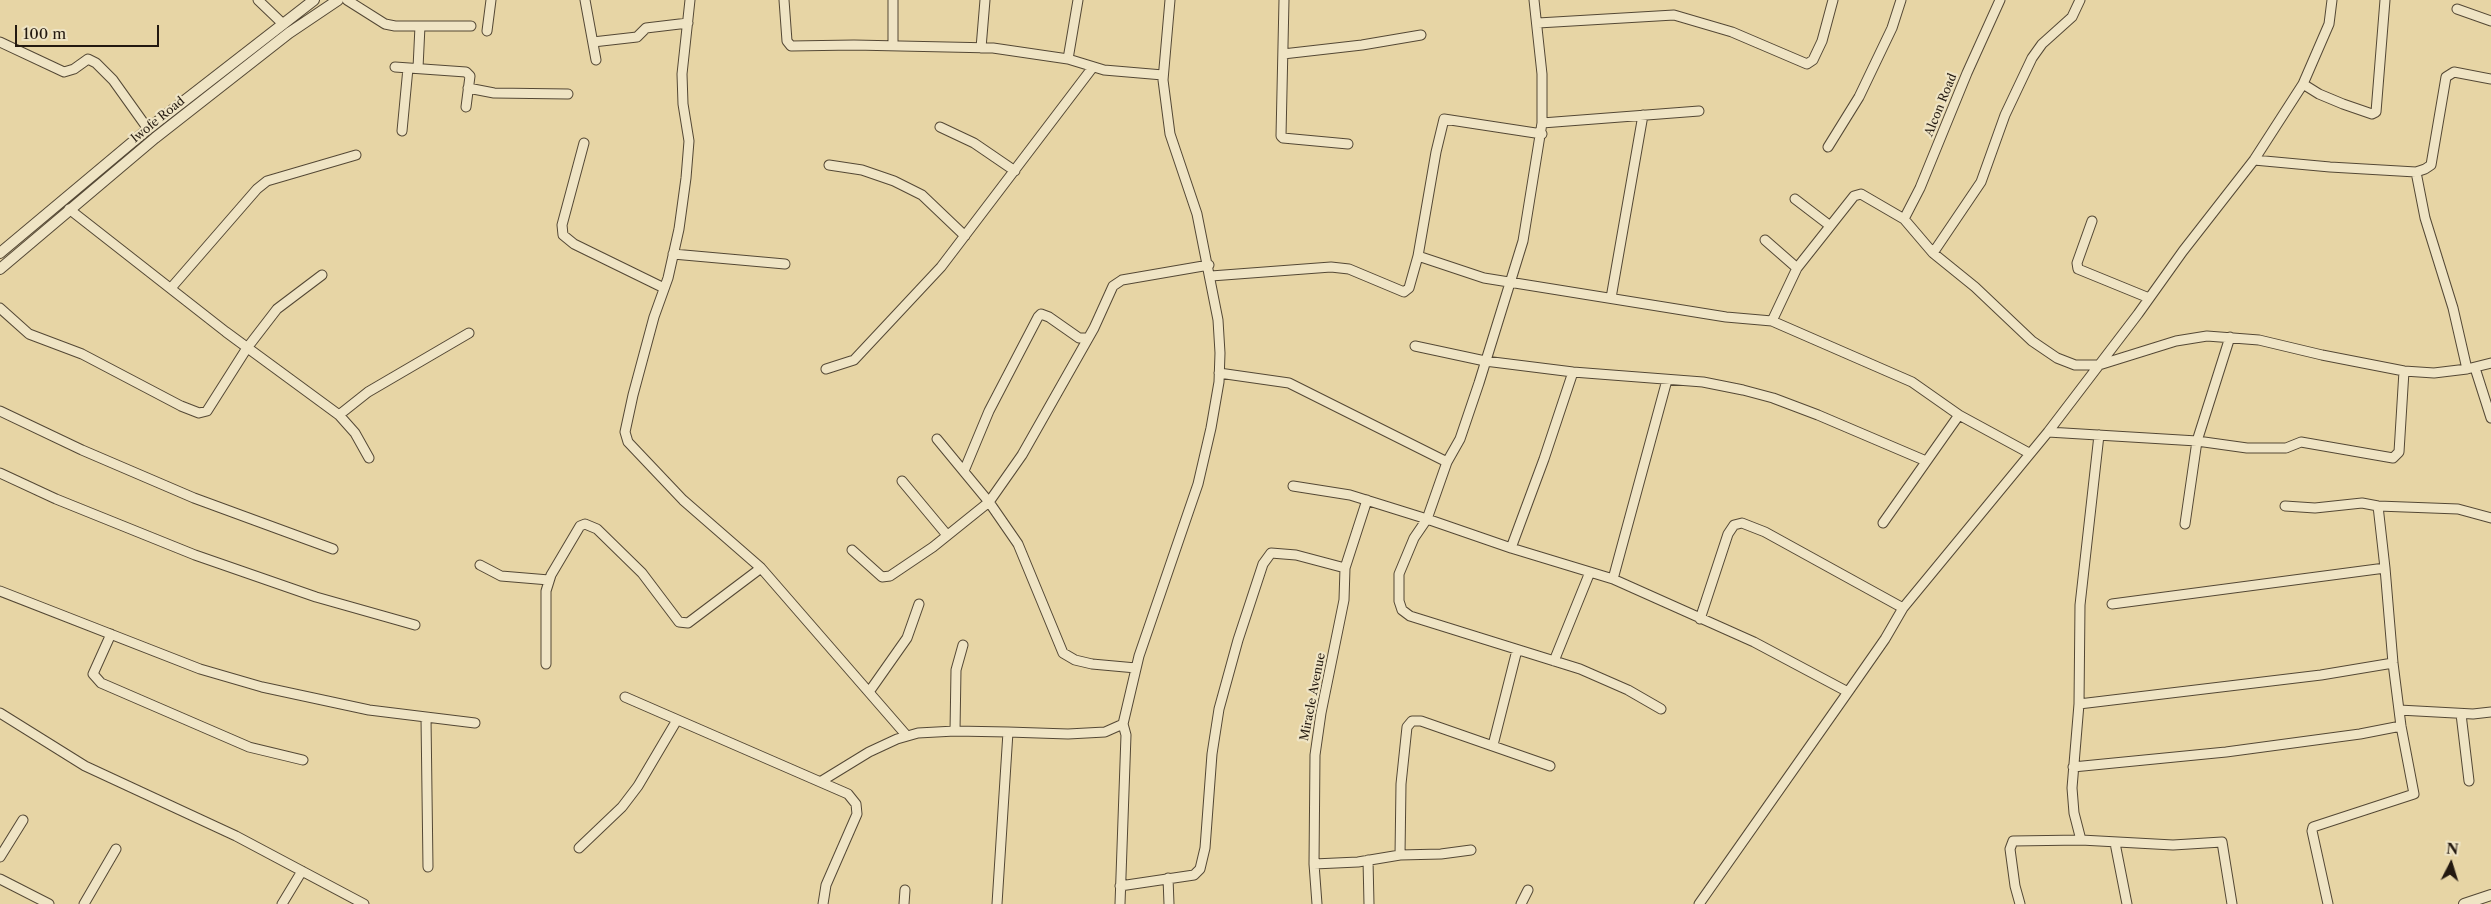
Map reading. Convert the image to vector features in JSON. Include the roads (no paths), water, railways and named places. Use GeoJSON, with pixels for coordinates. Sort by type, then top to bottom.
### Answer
{"type":"FeatureCollection","features":[{"type":"Feature","properties":{"kind":"street"},"geometry":{"type":"LineString","coordinates":[[258,0],[282,23]]}},
{"type":"Feature","properties":{"kind":"street","name":"Iwofe Road"},"geometry":{"type":"LineString","coordinates":[[0,253],[148,130],[282,23],[314,0]]}},
{"type":"Feature","properties":{"kind":"street","name":"Iwofe Road"},"geometry":{"type":"LineString","coordinates":[[0,269],[155,138],[289,33],[338,0]]}},
{"type":"Feature","properties":{"kind":"street"},"geometry":{"type":"LineString","coordinates":[[347,0],[385,24],[395,26],[471,26]]}},
{"type":"Feature","properties":{"kind":"street"},"geometry":{"type":"LineString","coordinates":[[487,32],[491,0]]}},
{"type":"Feature","properties":{"kind":"street"},"geometry":{"type":"LineString","coordinates":[[585,0],[596,60]]}},
{"type":"Feature","properties":{"kind":"street"},"geometry":{"type":"LineString","coordinates":[[690,0],[682,74],[683,104],[690,141],[683,203],[673,254],[637,378],[625,432],[628,442],[684,500],[760,568],[908,736]]}},
{"type":"Feature","properties":{"kind":"street"},"geometry":{"type":"LineString","coordinates":[[784,0],[787,41],[791,46],[981,48],[1068,60],[1093,67],[1133,74],[1163,76]]}},
{"type":"Feature","properties":{"kind":"street"},"geometry":{"type":"LineString","coordinates":[[893,0],[893,46]]}},
{"type":"Feature","properties":{"kind":"street"},"geometry":{"type":"LineString","coordinates":[[981,48],[985,0]]}},
{"type":"Feature","properties":{"kind":"street"},"geometry":{"type":"LineString","coordinates":[[1068,60],[1078,0]]}},
{"type":"Feature","properties":{"kind":"street"},"geometry":{"type":"LineString","coordinates":[[1120,904],[1126,790],[1126,735],[1123,724],[1148,626],[1198,484],[1211,428],[1219,373],[1218,320],[1209,265],[1197,214],[1170,134],[1163,76],[1170,0]]}},
{"type":"Feature","properties":{"kind":"street"},"geometry":{"type":"LineString","coordinates":[[1284,0],[1281,136],[1283,138],[1348,144]]}},
{"type":"Feature","properties":{"kind":"street"},"geometry":{"type":"LineString","coordinates":[[1534,0],[1538,23],[1542,134],[1523,241],[1512,281],[1498,318],[1460,439],[1447,462],[1427,519],[1414,538],[1399,574],[1397,586],[1402,610],[1410,616],[1588,672],[1628,690],[1661,709]]}},
{"type":"Feature","properties":{"kind":"street"},"geometry":{"type":"LineString","coordinates":[[1538,23],[1674,15],[1732,32],[1807,64],[1813,60],[1822,41],[1833,0]]}},
{"type":"Feature","properties":{"kind":"street"},"geometry":{"type":"LineString","coordinates":[[1828,147],[1859,97],[1892,28],[1901,0]]}},
{"type":"Feature","properties":{"kind":"street","name":"Alcon Road"},"geometry":{"type":"LineString","coordinates":[[1904,219],[1920,188],[1967,73],[2000,0]]}},
{"type":"Feature","properties":{"kind":"street"},"geometry":{"type":"LineString","coordinates":[[1933,253],[1981,182],[2008,108],[2032,58],[2042,44],[2072,17],[2080,0]]}},
{"type":"Feature","properties":{"kind":"street"},"geometry":{"type":"LineString","coordinates":[[1699,904],[1874,655],[1902,608],[2048,432],[2100,365],[2182,251],[2254,160],[2303,84],[2329,24],[2330,0]]}},
{"type":"Feature","properties":{"kind":"street"},"geometry":{"type":"LineString","coordinates":[[2303,84],[2319,94],[2343,104],[2372,114],[2376,112],[2385,0]]}},
{"type":"Feature","properties":{"kind":"street"},"geometry":{"type":"LineString","coordinates":[[2457,9],[2491,21]]}},
{"type":"Feature","properties":{"kind":"street"},"geometry":{"type":"LineString","coordinates":[[593,42],[637,37],[646,28],[688,23]]}},
{"type":"Feature","properties":{"kind":"street"},"geometry":{"type":"LineString","coordinates":[[418,68],[420,26]]}},
{"type":"Feature","properties":{"kind":"street"},"geometry":{"type":"LineString","coordinates":[[1283,54],[1362,45],[1421,35]]}},
{"type":"Feature","properties":{"kind":"street"},"geometry":{"type":"LineString","coordinates":[[0,42],[64,72],[74,69],[88,59],[96,63],[113,80],[148,130]]}},
{"type":"Feature","properties":{"kind":"street"},"geometry":{"type":"LineString","coordinates":[[395,67],[466,72],[470,76],[466,107]]}},
{"type":"Feature","properties":{"kind":"street"},"geometry":{"type":"LineString","coordinates":[[826,369],[854,360],[941,267],[1093,67]]}},
{"type":"Feature","properties":{"kind":"street"},"geometry":{"type":"LineString","coordinates":[[402,131],[408,68]]}},
{"type":"Feature","properties":{"kind":"street"},"geometry":{"type":"LineString","coordinates":[[2254,160],[2330,168],[2416,172],[2431,165],[2446,77],[2449,73],[2454,72],[2491,79]]}},
{"type":"Feature","properties":{"kind":"street"},"geometry":{"type":"LineString","coordinates":[[468,88],[494,94],[568,94]]}},
{"type":"Feature","properties":{"kind":"street"},"geometry":{"type":"LineString","coordinates":[[1542,123],[1699,111]]}},
{"type":"Feature","properties":{"kind":"street"},"geometry":{"type":"LineString","coordinates":[[1611,298],[1643,115]]}},
{"type":"Feature","properties":{"kind":"street"},"geometry":{"type":"LineString","coordinates":[[1211,276],[1331,267],[1350,269],[1404,292],[1409,288],[1418,256],[1436,152],[1444,120],[1542,134]]}},
{"type":"Feature","properties":{"kind":"street"},"geometry":{"type":"LineString","coordinates":[[940,127],[974,143],[1015,171]]}},
{"type":"Feature","properties":{"kind":"street"},"geometry":{"type":"LineString","coordinates":[[584,144],[562,225],[563,235],[574,244],[664,288]]}},
{"type":"Feature","properties":{"kind":"street"},"geometry":{"type":"LineString","coordinates":[[172,288],[257,189],[267,181],[356,156]]}},
{"type":"Feature","properties":{"kind":"street"},"geometry":{"type":"LineString","coordinates":[[829,165],[862,170],[894,181],[922,195],[965,236]]}},
{"type":"Feature","properties":{"kind":"street"},"geometry":{"type":"LineString","coordinates":[[2416,172],[2425,218],[2471,369],[2491,418]]}},
{"type":"Feature","properties":{"kind":"street"},"geometry":{"type":"LineString","coordinates":[[1772,320],[1797,268],[1829,225],[1857,194],[1861,194],[1904,219],[1933,253],[1975,287],[2011,324],[2044,350],[2074,365],[2100,365],[2176,341],[2207,336],[2259,340],[2404,371],[2434,373],[2471,369],[2491,363]]}},
{"type":"Feature","properties":{"kind":"street"},"geometry":{"type":"LineString","coordinates":[[1795,199],[1829,225]]}},
{"type":"Feature","properties":{"kind":"street"},"geometry":{"type":"LineString","coordinates":[[69,209],[247,348],[339,415],[355,433],[369,458]]}},
{"type":"Feature","properties":{"kind":"street"},"geometry":{"type":"LineString","coordinates":[[2092,221],[2077,262],[2078,269],[2149,298]]}},
{"type":"Feature","properties":{"kind":"street"},"geometry":{"type":"LineString","coordinates":[[1765,240],[1797,268]]}},
{"type":"Feature","properties":{"kind":"street"},"geometry":{"type":"LineString","coordinates":[[673,254],[785,264]]}},
{"type":"Feature","properties":{"kind":"street"},"geometry":{"type":"LineString","coordinates":[[1418,256],[1484,278],[1726,317],[1772,320],[1912,382],[1959,415],[2029,453]]}},
{"type":"Feature","properties":{"kind":"street"},"geometry":{"type":"LineString","coordinates":[[852,550],[886,578],[947,535],[989,502],[1022,455],[1087,338],[1113,286],[1122,280],[1209,265]]}},
{"type":"Feature","properties":{"kind":"street"},"geometry":{"type":"LineString","coordinates":[[0,308],[29,334],[82,354],[181,406],[199,413],[207,411],[247,348],[277,309],[322,275]]}},
{"type":"Feature","properties":{"kind":"street"},"geometry":{"type":"LineString","coordinates":[[964,471],[989,411],[1038,317],[1041,314],[1049,317],[1080,338],[1087,338]]}},
{"type":"Feature","properties":{"kind":"street"},"geometry":{"type":"LineString","coordinates":[[339,415],[368,392],[470,332]]}},
{"type":"Feature","properties":{"kind":"street"},"geometry":{"type":"LineString","coordinates":[[2185,524],[2197,441],[2230,337]]}},
{"type":"Feature","properties":{"kind":"street"},"geometry":{"type":"LineString","coordinates":[[1415,346],[1485,361],[1573,372],[1703,382],[1773,398],[1926,461]]}},
{"type":"Feature","properties":{"kind":"street"},"geometry":{"type":"LineString","coordinates":[[2048,432],[2197,441],[2247,448],[2277,449],[2301,442],[2388,458],[2396,457],[2398,452],[2404,371]]}},
{"type":"Feature","properties":{"kind":"street"},"geometry":{"type":"LineString","coordinates":[[1511,548],[1544,459],[1573,372]]}},
{"type":"Feature","properties":{"kind":"street"},"geometry":{"type":"LineString","coordinates":[[1219,373],[1289,383],[1447,462]]}},
{"type":"Feature","properties":{"kind":"street"},"geometry":{"type":"LineString","coordinates":[[1613,579],[1667,380]]}},
{"type":"Feature","properties":{"kind":"street"},"geometry":{"type":"LineString","coordinates":[[0,411],[82,450],[194,498],[333,549]]}},
{"type":"Feature","properties":{"kind":"street"},"geometry":{"type":"LineString","coordinates":[[1883,523],[1959,415]]}},
{"type":"Feature","properties":{"kind":"street"},"geometry":{"type":"LineString","coordinates":[[2082,840],[2074,813],[2072,788],[2079,704],[2081,596],[2099,435]]}},
{"type":"Feature","properties":{"kind":"street"},"geometry":{"type":"LineString","coordinates":[[937,439],[989,502],[1018,544],[1063,653],[1075,660],[1092,664],[1136,668]]}},
{"type":"Feature","properties":{"kind":"street"},"geometry":{"type":"LineString","coordinates":[[0,473],[56,499],[195,555],[316,597],[415,625]]}},
{"type":"Feature","properties":{"kind":"street"},"geometry":{"type":"LineString","coordinates":[[902,481],[947,535]]}},
{"type":"Feature","properties":{"kind":"street"},"geometry":{"type":"LineString","coordinates":[[1293,486],[1350,495],[1511,548],[1613,579],[1754,642],[1848,692]]}},
{"type":"Feature","properties":{"kind":"street","name":"Miracle Avenue"},"geometry":{"type":"LineString","coordinates":[[1317,904],[1314,864],[1315,755],[1321,713],[1344,600],[1345,568],[1367,500]]}},
{"type":"Feature","properties":{"kind":"street"},"geometry":{"type":"LineString","coordinates":[[2285,506],[2315,508],[2362,503],[2378,506],[2458,509],[2491,518]]}},
{"type":"Feature","properties":{"kind":"street"},"geometry":{"type":"LineString","coordinates":[[2328,904],[2312,831],[2314,828],[2414,794],[2401,726],[2392,663],[2378,506]]}},
{"type":"Feature","properties":{"kind":"street"},"geometry":{"type":"LineString","coordinates":[[1700,619],[1728,534],[1734,525],[1742,523],[1765,532],[1902,608]]}},
{"type":"Feature","properties":{"kind":"street"},"geometry":{"type":"LineString","coordinates":[[546,664],[544,609],[549,580],[574,533],[580,526],[586,524],[597,529],[642,572],[680,622],[688,622],[760,568]]}},
{"type":"Feature","properties":{"kind":"street"},"geometry":{"type":"LineString","coordinates":[[1120,886],[1194,874],[1200,869],[1205,848],[1212,754],[1219,709],[1238,640],[1263,564],[1271,553],[1296,554],[1345,568]]}},
{"type":"Feature","properties":{"kind":"street"},"geometry":{"type":"LineString","coordinates":[[480,565],[501,576],[549,580]]}},
{"type":"Feature","properties":{"kind":"street"},"geometry":{"type":"LineString","coordinates":[[2112,604],[2385,568]]}},
{"type":"Feature","properties":{"kind":"street"},"geometry":{"type":"LineString","coordinates":[[1554,662],[1590,572]]}},
{"type":"Feature","properties":{"kind":"street"},"geometry":{"type":"LineString","coordinates":[[0,591],[200,668],[262,687],[370,710],[475,724]]}},
{"type":"Feature","properties":{"kind":"street"},"geometry":{"type":"LineString","coordinates":[[869,692],[908,638],[919,604]]}},
{"type":"Feature","properties":{"kind":"street"},"geometry":{"type":"LineString","coordinates":[[111,634],[93,674],[101,683],[249,747],[303,760]]}},
{"type":"Feature","properties":{"kind":"street"},"geometry":{"type":"LineString","coordinates":[[955,731],[956,670],[963,645]]}},
{"type":"Feature","properties":{"kind":"street"},"geometry":{"type":"LineString","coordinates":[[1493,745],[1517,650]]}},
{"type":"Feature","properties":{"kind":"street"},"geometry":{"type":"LineString","coordinates":[[2079,704],[2320,675],[2392,663]]}},
{"type":"Feature","properties":{"kind":"street"},"geometry":{"type":"LineString","coordinates":[[625,697],[848,794],[856,804],[856,814],[826,885],[823,904]]}},
{"type":"Feature","properties":{"kind":"street"},"geometry":{"type":"LineString","coordinates":[[2399,710],[2461,714],[2491,712]]}},
{"type":"Feature","properties":{"kind":"street"},"geometry":{"type":"LineString","coordinates":[[0,713],[85,766],[236,836],[364,904]]}},
{"type":"Feature","properties":{"kind":"street"},"geometry":{"type":"LineString","coordinates":[[2461,714],[2469,781]]}},
{"type":"Feature","properties":{"kind":"street"},"geometry":{"type":"LineString","coordinates":[[426,718],[428,867]]}},
{"type":"Feature","properties":{"kind":"street"},"geometry":{"type":"LineString","coordinates":[[579,848],[622,807],[638,786],[677,720]]}},
{"type":"Feature","properties":{"kind":"street"},"geometry":{"type":"LineString","coordinates":[[1400,855],[1401,784],[1409,723],[1421,721],[1550,766]]}},
{"type":"Feature","properties":{"kind":"street"},"geometry":{"type":"LineString","coordinates":[[820,782],[870,752],[908,736],[955,731],[1068,734],[1105,732],[1123,724]]}},
{"type":"Feature","properties":{"kind":"street"},"geometry":{"type":"LineString","coordinates":[[2073,767],[2226,752],[2360,734],[2401,726]]}},
{"type":"Feature","properties":{"kind":"street"},"geometry":{"type":"LineString","coordinates":[[997,904],[1008,732]]}},
{"type":"Feature","properties":{"kind":"street"},"geometry":{"type":"LineString","coordinates":[[0,857],[23,820]]}},
{"type":"Feature","properties":{"kind":"street"},"geometry":{"type":"LineString","coordinates":[[2020,904],[2014,886],[2013,841],[2082,840],[2173,845],[2222,842],[2232,904]]}},
{"type":"Feature","properties":{"kind":"street"},"geometry":{"type":"LineString","coordinates":[[2115,843],[2127,904]]}},
{"type":"Feature","properties":{"kind":"street"},"geometry":{"type":"LineString","coordinates":[[84,904],[116,849]]}},
{"type":"Feature","properties":{"kind":"street"},"geometry":{"type":"LineString","coordinates":[[1314,864],[1471,850]]}},
{"type":"Feature","properties":{"kind":"street"},"geometry":{"type":"LineString","coordinates":[[1368,860],[1369,904]]}},
{"type":"Feature","properties":{"kind":"street"},"geometry":{"type":"LineString","coordinates":[[282,904],[302,871]]}},
{"type":"Feature","properties":{"kind":"street"},"geometry":{"type":"LineString","coordinates":[[1168,878],[1169,904]]}},
{"type":"Feature","properties":{"kind":"street"},"geometry":{"type":"LineString","coordinates":[[0,880],[49,904]]}},
{"type":"Feature","properties":{"kind":"street"},"geometry":{"type":"LineString","coordinates":[[904,904],[905,890]]}},
{"type":"Feature","properties":{"kind":"street"},"geometry":{"type":"LineString","coordinates":[[1521,904],[1528,890]]}},
{"type":"Feature","properties":{"kind":"street"},"geometry":{"type":"LineString","coordinates":[[2464,904],[2491,895]]}}]}
